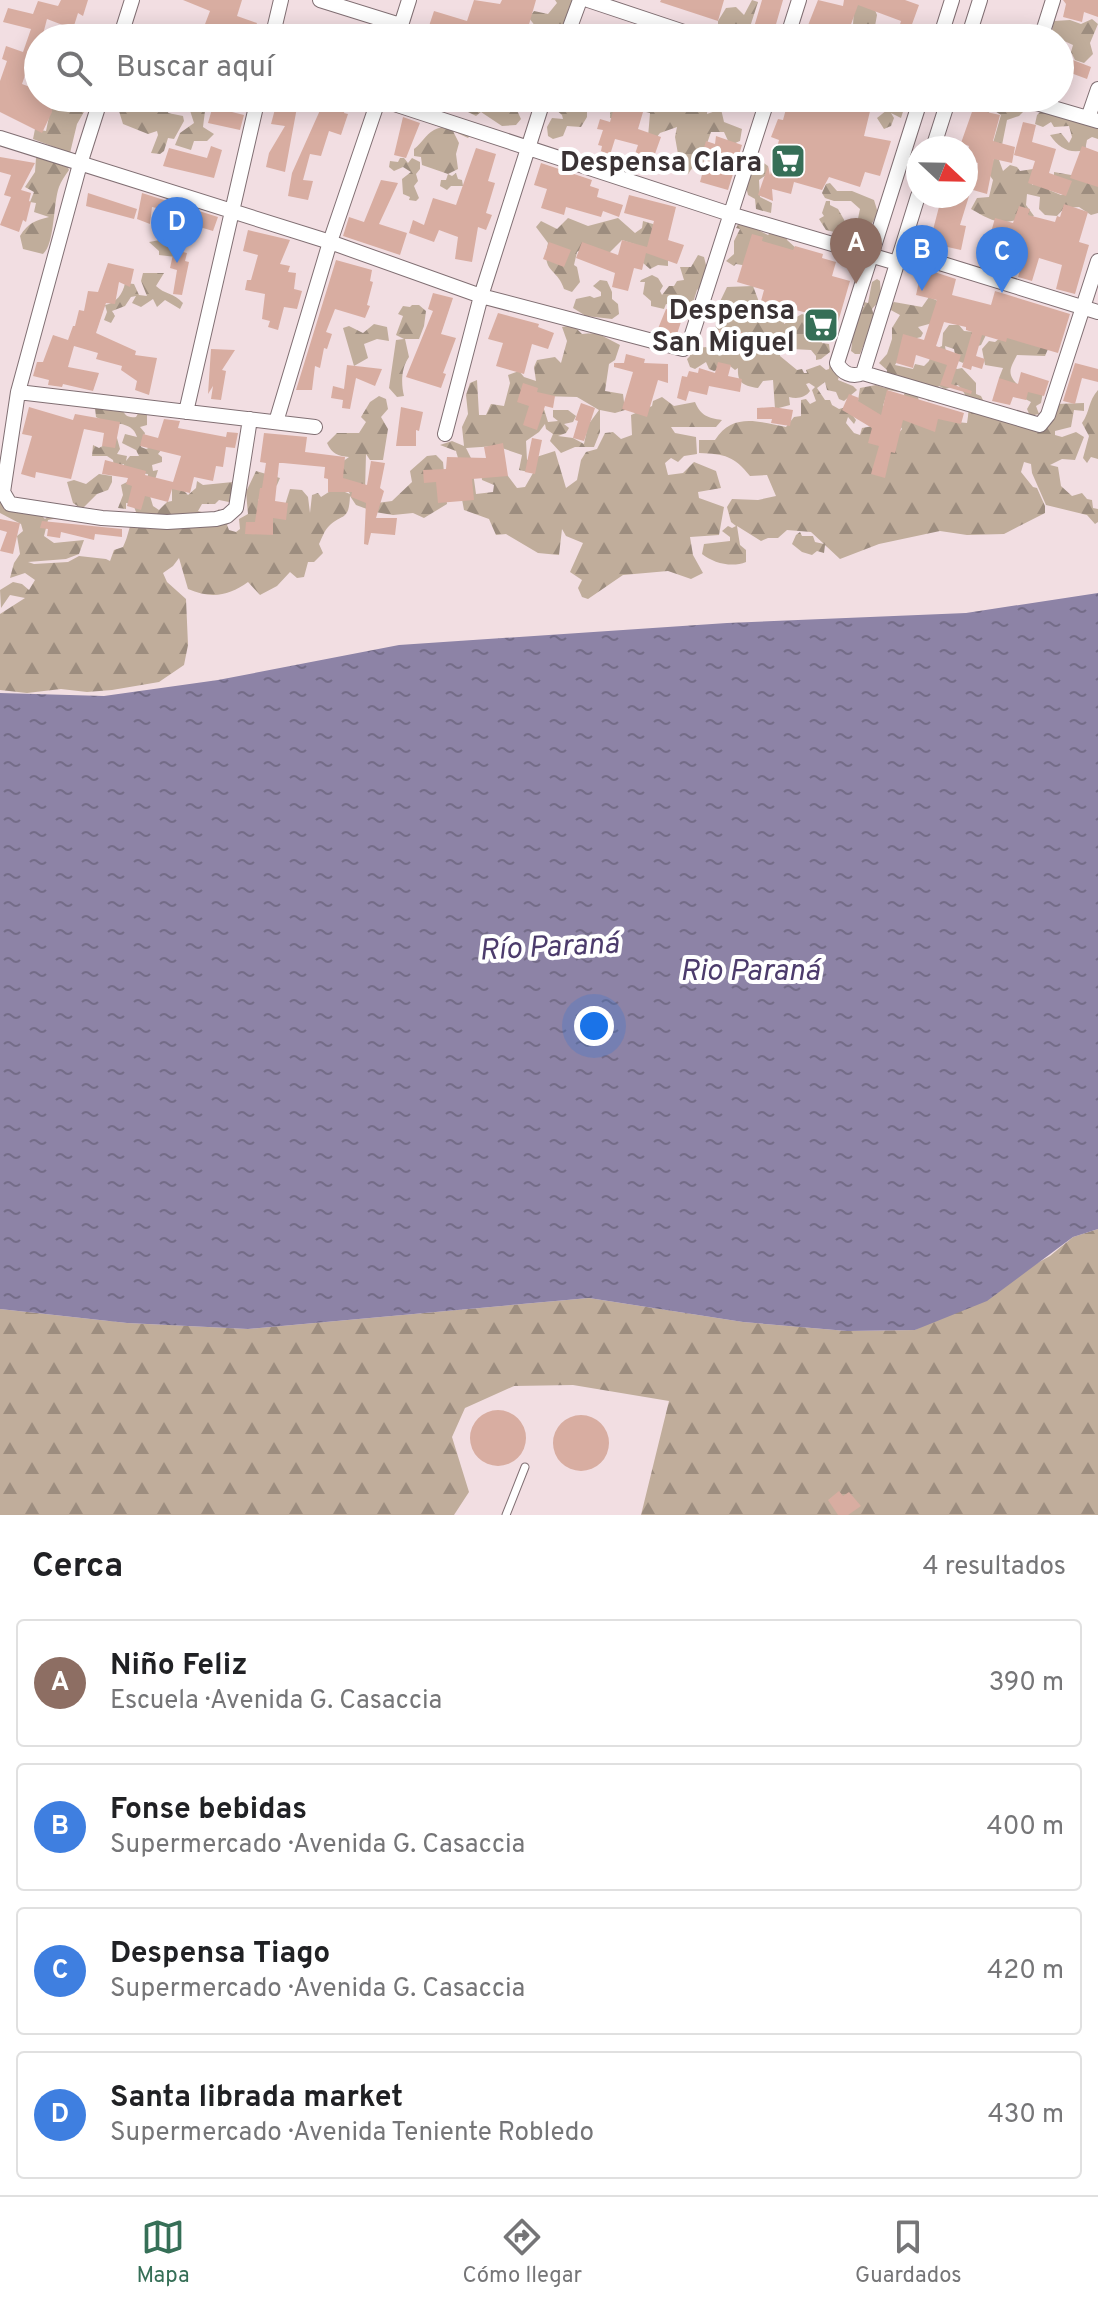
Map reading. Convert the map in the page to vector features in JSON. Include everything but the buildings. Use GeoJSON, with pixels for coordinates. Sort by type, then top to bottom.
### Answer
{"type":"FeatureCollection","features":[{"type":"Feature","properties":{"kind":"street"},"geometry":{"type":"LineString","coordinates":[[124,24],[132,0]]}},
{"type":"Feature","properties":{"kind":"street"},"geometry":{"type":"LineString","coordinates":[[275,24],[281,0]]}},
{"type":"Feature","properties":{"kind":"street"},"geometry":{"type":"LineString","coordinates":[[320,0],[378,24]]}},
{"type":"Feature","properties":{"kind":"street"},"geometry":{"type":"LineString","coordinates":[[401,24],[409,0]]}},
{"type":"Feature","properties":{"kind":"street"},"geometry":{"type":"LineString","coordinates":[[571,24],[580,0]]}},
{"type":"Feature","properties":{"kind":"street"},"geometry":{"type":"LineString","coordinates":[[588,0],[660,24]]}},
{"type":"Feature","properties":{"kind":"street"},"geometry":{"type":"LineString","coordinates":[[791,24],[799,0]]}},
{"type":"Feature","properties":{"kind":"street"},"geometry":{"type":"LineString","coordinates":[[944,24],[952,0]]}},
{"type":"Feature","properties":{"kind":"street"},"geometry":{"type":"LineString","coordinates":[[972,24],[980,0]]}},
{"type":"Feature","properties":{"kind":"street"},"geometry":{"type":"LineString","coordinates":[[1045,24],[1053,0]]}},
{"type":"Feature","properties":{"kind":"street"},"geometry":{"type":"LineString","coordinates":[[1068,112],[1093,119],[1098,89]]}},
{"type":"Feature","properties":{"kind":"street"},"geometry":{"type":"LineString","coordinates":[[97,112],[18,392],[6,419],[3,492],[10,504],[102,518],[167,522],[227,516],[236,508],[250,419]]}},
{"type":"Feature","properties":{"kind":"street"},"geometry":{"type":"LineString","coordinates":[[186,412],[255,112]]}},
{"type":"Feature","properties":{"kind":"street"},"geometry":{"type":"LineString","coordinates":[[276,422],[330,242],[375,112]]}},
{"type":"Feature","properties":{"kind":"street"},"geometry":{"type":"LineString","coordinates":[[420,112],[730,214],[871,255],[899,257],[1091,310]]}},
{"type":"Feature","properties":{"kind":"street"},"geometry":{"type":"LineString","coordinates":[[445,434],[481,296],[539,112]]}},
{"type":"Feature","properties":{"kind":"street"},"geometry":{"type":"LineString","coordinates":[[0,138],[330,242],[481,296],[687,348],[763,112]]}},
{"type":"Feature","properties":{"kind":"street"},"geometry":{"type":"LineString","coordinates":[[917,112],[837,363],[849,374],[863,373],[1040,425],[1048,415],[1091,310],[1098,261]]}},
{"type":"Feature","properties":{"kind":"street"},"geometry":{"type":"LineString","coordinates":[[937,136],[945,112]]}},
{"type":"Feature","properties":{"kind":"street"},"geometry":{"type":"LineString","coordinates":[[863,373],[914,208]]}},
{"type":"Feature","properties":{"kind":"street"},"geometry":{"type":"LineString","coordinates":[[18,392],[315,427]]}},
{"type":"Feature","properties":{"kind":"lane"},"geometry":{"type":"LineString","coordinates":[[506,1515],[525,1467]]}},
{"type":"Feature","properties":{"kind":"green space"},"geometry":{"type":"Polygon","coordinates":[[[555,0],[575,0],[568,24],[534,24],[529,18],[534,11],[548,14],[557,3],[555,0]]]}},
{"type":"Feature","properties":{"kind":"green space"},"geometry":{"type":"Polygon","coordinates":[[[752,0],[758,2],[751,24],[718,24],[726,8],[736,7],[744,15],[752,0]]]}},
{"type":"Feature","properties":{"kind":"green space"},"geometry":{"type":"Polygon","coordinates":[[[860,2],[873,5],[877,15],[875,24],[853,24],[854,8],[860,2]]]}},
{"type":"Feature","properties":{"kind":"green space"},"geometry":{"type":"Polygon","coordinates":[[[1092,19],[1098,24],[1090,43],[1093,54],[1084,63],[1074,58],[1074,24],[1053,24],[1054,21],[1070,20],[1081,24],[1092,19]]]}},
{"type":"Feature","properties":{"kind":"green space"},"geometry":{"type":"Polygon","coordinates":[[[50,112],[84,112],[77,124],[70,153],[33,139],[35,129],[46,131],[50,112]]]}},
{"type":"Feature","properties":{"kind":"green space"},"geometry":{"type":"Polygon","coordinates":[[[119,112],[168,112],[183,116],[184,121],[174,139],[168,138],[160,154],[151,153],[157,131],[148,134],[123,124],[119,112]]]}},
{"type":"Feature","properties":{"kind":"green space"},"geometry":{"type":"Polygon","coordinates":[[[190,112],[205,112],[203,127],[214,134],[207,141],[194,141],[191,150],[175,145],[180,133],[194,123],[190,112]]]}},
{"type":"Feature","properties":{"kind":"green space"},"geometry":{"type":"Polygon","coordinates":[[[481,112],[518,112],[521,119],[516,125],[502,126],[481,112]]]}},
{"type":"Feature","properties":{"kind":"green space"},"geometry":{"type":"Polygon","coordinates":[[[559,112],[587,112],[581,127],[567,126],[563,136],[553,139],[548,136],[547,127],[552,118],[563,119],[559,112]]]}},
{"type":"Feature","properties":{"kind":"green space"},"geometry":{"type":"Polygon","coordinates":[[[610,112],[626,112],[618,119],[610,118],[610,112]]]}},
{"type":"Feature","properties":{"kind":"green space"},"geometry":{"type":"Polygon","coordinates":[[[646,112],[722,112],[724,122],[742,129],[740,141],[730,145],[724,132],[711,132],[704,152],[698,153],[704,161],[698,171],[693,167],[688,174],[683,173],[681,165],[676,172],[672,171],[668,159],[670,154],[680,158],[682,155],[678,154],[677,127],[660,133],[656,138],[648,137],[650,113],[646,112]]]}},
{"type":"Feature","properties":{"kind":"green space"},"geometry":{"type":"Polygon","coordinates":[[[884,112],[903,112],[901,118],[891,113],[894,118],[891,126],[884,129],[877,118],[884,112]]]}},
{"type":"Feature","properties":{"kind":"green space"},"geometry":{"type":"Polygon","coordinates":[[[996,112],[1023,112],[1007,120],[1002,145],[993,143],[1001,115],[996,112]]]}},
{"type":"Feature","properties":{"kind":"green space"},"geometry":{"type":"Polygon","coordinates":[[[1040,112],[1051,115],[1074,112],[1098,117],[1098,139],[1092,137],[1087,140],[1085,150],[1061,147],[1050,135],[1061,133],[1069,143],[1072,137],[1069,126],[1054,127],[1051,122],[1043,127],[1035,124],[1040,112]]]}},
{"type":"Feature","properties":{"kind":"green space"},"geometry":{"type":"Polygon","coordinates":[[[461,120],[469,121],[472,133],[468,138],[453,131],[459,143],[456,154],[458,169],[448,174],[422,165],[421,157],[414,156],[414,149],[434,130],[461,120]]]}},
{"type":"Feature","properties":{"kind":"green space"},"geometry":{"type":"Polygon","coordinates":[[[45,155],[65,161],[69,170],[59,187],[50,242],[43,254],[23,249],[20,236],[33,223],[49,217],[34,212],[36,203],[30,202],[34,192],[25,187],[35,172],[36,158],[45,155]]]}},
{"type":"Feature","properties":{"kind":"green space"},"geometry":{"type":"Polygon","coordinates":[[[755,157],[768,166],[769,173],[759,180],[760,197],[772,203],[771,213],[756,209],[755,199],[748,195],[746,187],[750,178],[746,174],[755,157]]]}},
{"type":"Feature","properties":{"kind":"green space"},"geometry":{"type":"Polygon","coordinates":[[[400,158],[408,163],[412,158],[420,162],[416,174],[418,181],[414,186],[419,198],[416,201],[409,200],[410,197],[403,194],[402,179],[411,172],[403,167],[394,171],[389,167],[390,161],[398,162],[400,158]]]}},
{"type":"Feature","properties":{"kind":"green space"},"geometry":{"type":"Polygon","coordinates":[[[995,158],[1003,171],[1010,165],[1020,171],[1033,169],[1032,185],[1043,179],[1049,190],[1061,195],[1067,193],[1054,181],[1054,172],[1098,185],[1098,213],[1091,215],[1079,207],[1064,208],[1057,216],[1045,215],[1039,209],[1040,197],[1027,194],[1026,205],[1034,216],[1026,222],[1021,218],[995,221],[971,209],[978,208],[978,198],[989,197],[993,180],[986,170],[995,158]]]}},
{"type":"Feature","properties":{"kind":"green space"},"geometry":{"type":"Polygon","coordinates":[[[456,173],[463,186],[451,186],[447,190],[440,186],[441,180],[446,180],[448,174],[452,176],[456,173]]]}},
{"type":"Feature","properties":{"kind":"green space"},"geometry":{"type":"Polygon","coordinates":[[[830,183],[837,191],[852,191],[874,200],[878,213],[863,239],[826,230],[819,219],[824,216],[826,201],[830,201],[847,225],[856,228],[860,209],[851,201],[825,198],[822,193],[826,184],[830,183]]]}},
{"type":"Feature","properties":{"kind":"green space"},"geometry":{"type":"Polygon","coordinates":[[[179,208],[184,228],[177,225],[172,228],[174,244],[179,249],[176,257],[159,255],[159,251],[149,242],[163,237],[156,232],[155,226],[161,222],[167,225],[166,213],[179,208]]]}},
{"type":"Feature","properties":{"kind":"green space"},"geometry":{"type":"Polygon","coordinates":[[[568,218],[588,226],[618,218],[635,233],[642,228],[643,221],[653,224],[668,255],[668,266],[658,265],[650,269],[643,263],[634,244],[622,240],[609,253],[585,247],[577,252],[574,265],[580,282],[572,292],[564,289],[548,265],[548,243],[536,227],[541,221],[557,229],[568,218]]]}},
{"type":"Feature","properties":{"kind":"green space"},"geometry":{"type":"Polygon","coordinates":[[[740,221],[768,235],[771,232],[786,235],[797,249],[748,266],[734,266],[726,261],[734,254],[734,241],[740,229],[736,228],[740,221]]]}},
{"type":"Feature","properties":{"kind":"green space"},"geometry":{"type":"Polygon","coordinates":[[[698,255],[704,257],[707,269],[692,306],[684,308],[666,304],[664,309],[651,306],[651,301],[643,294],[645,282],[641,280],[652,275],[658,278],[663,286],[660,291],[662,295],[669,286],[684,280],[680,267],[691,267],[698,255]]]}},
{"type":"Feature","properties":{"kind":"green space"},"geometry":{"type":"Polygon","coordinates":[[[143,273],[164,273],[156,286],[183,303],[180,309],[165,300],[157,307],[153,299],[141,307],[132,303],[136,296],[131,297],[125,306],[112,311],[115,316],[111,323],[104,320],[107,312],[105,305],[118,297],[125,283],[134,284],[139,295],[147,296],[141,281],[143,273]]]}},
{"type":"Feature","properties":{"kind":"green space"},"geometry":{"type":"Polygon","coordinates":[[[600,280],[607,281],[612,299],[618,304],[619,314],[612,319],[586,316],[573,308],[576,299],[601,296],[601,292],[593,286],[600,280]]]}},
{"type":"Feature","properties":{"kind":"green space"},"geometry":{"type":"Polygon","coordinates":[[[880,281],[881,299],[872,309],[874,316],[867,343],[860,354],[855,354],[849,341],[864,302],[868,303],[872,282],[880,281]]]}},
{"type":"Feature","properties":{"kind":"green space"},"geometry":{"type":"Polygon","coordinates":[[[753,286],[759,302],[764,304],[768,301],[774,306],[777,303],[782,308],[784,324],[802,314],[814,319],[814,328],[820,333],[822,343],[829,344],[830,352],[816,360],[811,350],[792,349],[786,345],[780,349],[780,356],[804,373],[820,365],[829,369],[830,360],[835,363],[838,380],[857,390],[844,401],[839,399],[836,392],[827,390],[825,382],[817,388],[832,405],[839,409],[846,407],[856,420],[854,424],[848,417],[846,423],[860,435],[862,428],[873,426],[898,434],[902,429],[897,421],[857,407],[860,388],[876,385],[885,388],[886,380],[897,379],[899,392],[888,390],[883,406],[905,399],[908,389],[918,395],[919,406],[956,422],[967,423],[968,402],[958,385],[945,389],[939,386],[936,389],[942,402],[928,401],[919,384],[887,373],[879,363],[887,354],[892,328],[900,315],[887,308],[894,302],[922,307],[929,297],[938,301],[940,321],[918,327],[923,333],[921,337],[909,340],[895,365],[913,369],[915,364],[924,366],[933,350],[942,346],[943,333],[949,325],[959,325],[964,331],[987,333],[981,345],[968,350],[963,363],[956,360],[954,349],[945,346],[948,364],[962,368],[976,383],[976,394],[984,402],[993,403],[994,407],[1032,430],[1055,404],[1084,403],[1084,411],[1074,410],[1071,427],[1055,431],[1055,435],[1062,437],[1076,432],[1084,437],[1075,460],[1062,459],[1050,465],[1058,467],[1061,486],[1072,496],[1082,493],[1092,500],[1093,508],[1098,509],[1098,522],[1095,524],[1087,515],[1046,505],[1031,464],[1024,462],[1021,472],[1037,488],[1045,513],[1004,534],[967,535],[940,531],[879,544],[840,559],[825,545],[824,553],[817,551],[812,555],[792,544],[800,532],[802,536],[813,536],[815,542],[824,544],[811,532],[787,530],[778,538],[761,541],[737,526],[740,545],[746,550],[746,562],[729,564],[706,557],[702,554],[704,544],[730,541],[730,537],[722,531],[728,526],[736,526],[731,522],[727,507],[732,499],[758,500],[776,496],[767,475],[750,476],[728,457],[699,453],[699,440],[715,440],[722,431],[738,422],[786,427],[794,417],[801,416],[801,400],[806,399],[810,404],[816,401],[812,390],[815,387],[809,383],[806,384],[810,391],[806,395],[789,397],[790,405],[775,409],[773,380],[763,381],[758,388],[742,383],[738,368],[735,370],[730,366],[714,371],[709,369],[706,362],[695,369],[690,367],[687,359],[691,349],[706,347],[712,353],[718,353],[719,350],[712,345],[716,341],[744,352],[748,349],[748,340],[742,339],[740,332],[716,330],[715,312],[727,287],[753,286]]]}},
{"type":"Feature","properties":{"kind":"green space"},"geometry":{"type":"Polygon","coordinates":[[[419,305],[426,311],[424,326],[419,339],[405,339],[409,357],[402,376],[404,396],[397,397],[389,388],[396,340],[404,339],[396,335],[403,316],[398,314],[403,306],[419,305]]]}},
{"type":"Feature","properties":{"kind":"green space"},"geometry":{"type":"Polygon","coordinates":[[[374,324],[387,327],[389,341],[377,339],[364,344],[368,358],[354,366],[343,328],[349,326],[363,333],[374,324]]]}},
{"type":"Feature","properties":{"kind":"green space"},"geometry":{"type":"Polygon","coordinates":[[[573,325],[582,334],[597,333],[620,345],[615,360],[609,364],[605,391],[623,394],[625,410],[615,413],[600,410],[600,432],[594,447],[575,447],[561,453],[550,441],[553,434],[545,424],[526,441],[527,460],[555,451],[566,488],[577,480],[586,452],[597,449],[605,433],[613,432],[621,439],[632,435],[631,415],[652,406],[653,401],[662,397],[674,406],[695,402],[706,416],[722,420],[716,427],[671,427],[675,433],[696,437],[697,454],[684,456],[678,462],[671,458],[665,463],[668,475],[683,473],[694,462],[716,471],[721,488],[698,492],[699,498],[724,507],[719,535],[690,537],[693,555],[703,573],[691,579],[668,571],[623,575],[588,599],[582,597],[578,588],[582,580],[570,572],[583,543],[566,536],[562,529],[559,555],[538,553],[506,534],[496,535],[489,519],[464,510],[456,451],[440,445],[452,441],[464,446],[462,427],[468,414],[466,395],[470,383],[477,380],[479,415],[486,415],[491,404],[504,406],[510,383],[508,375],[519,371],[524,377],[536,381],[534,367],[537,360],[555,357],[561,363],[567,341],[562,327],[573,325]],[[540,396],[548,422],[558,421],[553,417],[553,410],[568,410],[576,416],[573,422],[564,424],[569,428],[566,433],[558,436],[573,438],[584,444],[588,425],[599,410],[577,397],[540,396]],[[496,446],[466,448],[471,458],[476,494],[493,492],[494,485],[482,480],[481,470],[496,467],[517,488],[525,487],[533,473],[519,470],[522,455],[496,446]]]}},
{"type":"Feature","properties":{"kind":"green space"},"geometry":{"type":"Polygon","coordinates":[[[1006,333],[1048,349],[1045,356],[1017,355],[1011,370],[1017,384],[1027,382],[1043,392],[1041,403],[1036,406],[1039,414],[1030,416],[1027,409],[1031,402],[1000,386],[1003,368],[985,365],[982,349],[989,341],[995,342],[1006,333]]]}},
{"type":"Feature","properties":{"kind":"green space"},"geometry":{"type":"Polygon","coordinates":[[[1098,390],[1098,459],[1091,457],[1087,463],[1083,458],[1089,436],[1082,423],[1098,390]]]}},
{"type":"Feature","properties":{"kind":"green space"},"geometry":{"type":"Polygon","coordinates":[[[379,396],[386,399],[388,409],[381,417],[388,429],[383,460],[370,460],[366,454],[365,491],[377,503],[392,501],[412,482],[410,471],[427,456],[436,455],[443,462],[447,504],[424,518],[413,513],[393,515],[375,512],[356,505],[350,496],[346,513],[326,530],[319,544],[323,553],[314,562],[308,562],[304,577],[297,578],[290,572],[277,586],[260,595],[248,582],[220,594],[204,594],[188,589],[179,558],[163,573],[167,582],[186,599],[188,645],[184,665],[159,682],[87,692],[61,689],[27,693],[0,690],[0,614],[25,598],[10,595],[1,608],[0,590],[13,582],[29,590],[35,580],[25,573],[10,578],[20,554],[17,536],[23,531],[21,524],[0,513],[0,497],[35,509],[45,519],[48,516],[63,517],[48,520],[44,536],[54,543],[84,540],[79,554],[66,559],[28,562],[68,562],[79,556],[110,561],[114,550],[123,547],[136,512],[133,504],[126,503],[126,509],[118,508],[123,495],[121,485],[127,482],[147,483],[148,474],[137,473],[135,480],[121,475],[124,464],[114,467],[113,460],[107,456],[92,456],[93,445],[99,448],[117,438],[120,449],[117,454],[127,456],[126,461],[130,456],[139,456],[136,450],[122,443],[125,434],[137,437],[134,431],[126,425],[96,417],[95,408],[102,403],[121,408],[130,417],[136,417],[140,410],[147,412],[147,425],[140,427],[145,433],[141,447],[146,449],[156,445],[162,449],[158,454],[162,462],[152,465],[153,471],[158,470],[150,496],[153,506],[159,510],[172,501],[172,489],[180,487],[188,495],[196,488],[197,481],[203,485],[233,482],[239,497],[229,502],[219,500],[215,504],[202,504],[198,511],[213,515],[219,509],[223,514],[235,516],[227,525],[229,530],[236,532],[240,529],[239,519],[248,514],[246,492],[256,471],[280,478],[277,485],[258,500],[264,506],[285,505],[290,489],[302,490],[308,497],[310,513],[312,495],[318,493],[321,497],[335,488],[350,494],[335,467],[349,457],[336,454],[327,443],[337,433],[359,433],[366,422],[361,417],[370,402],[379,396]]]}},
{"type":"Feature","properties":{"kind":"green space"},"geometry":{"type":"Polygon","coordinates":[[[99,474],[112,476],[108,490],[97,494],[82,509],[73,503],[67,482],[74,480],[86,484],[99,474]]]}},
{"type":"Feature","properties":{"kind":"green space"},"geometry":{"type":"Polygon","coordinates":[[[1098,1229],[1098,1515],[641,1515],[669,1401],[573,1385],[514,1386],[465,1408],[452,1437],[469,1492],[454,1515],[0,1515],[0,1309],[127,1323],[248,1329],[589,1298],[743,1322],[847,1331],[915,1330],[1050,1256],[1073,1237],[1098,1229]]]}},
{"type":"Feature","properties":{"kind":"water","name":"Rio Paraná"},"geometry":{"type":"Polygon","coordinates":[[[1098,593],[1098,1229],[1073,1237],[987,1301],[915,1330],[847,1331],[743,1322],[589,1298],[248,1329],[127,1323],[0,1309],[0,693],[104,696],[218,680],[399,645],[727,623],[966,613],[1098,593]]]}},
{"type":"Feature","properties":{"kind":"place","name":"Despensa Clara"},"geometry":{"type":"Point","coordinates":[788,161]}},
{"type":"Feature","properties":{"kind":"place","name":"Santa librada market"},"geometry":{"type":"Point","coordinates":[177,263]}},
{"type":"Feature","properties":{"kind":"place","name":"Niño Feliz"},"geometry":{"type":"Point","coordinates":[856,284]}},
{"type":"Feature","properties":{"kind":"place","name":"Fonse bebidas"},"geometry":{"type":"Point","coordinates":[922,291]}},
{"type":"Feature","properties":{"kind":"place","name":"Despensa Tiago"},"geometry":{"type":"Point","coordinates":[1002,293]}},
{"type":"Feature","properties":{"kind":"place","name":"Despensa San Miguel"},"geometry":{"type":"Point","coordinates":[821,325]}},
{"type":"Feature","properties":{"kind":"water label","name":"Río Paraná"},"geometry":{"type":"Point","coordinates":[549,946]}}]}
